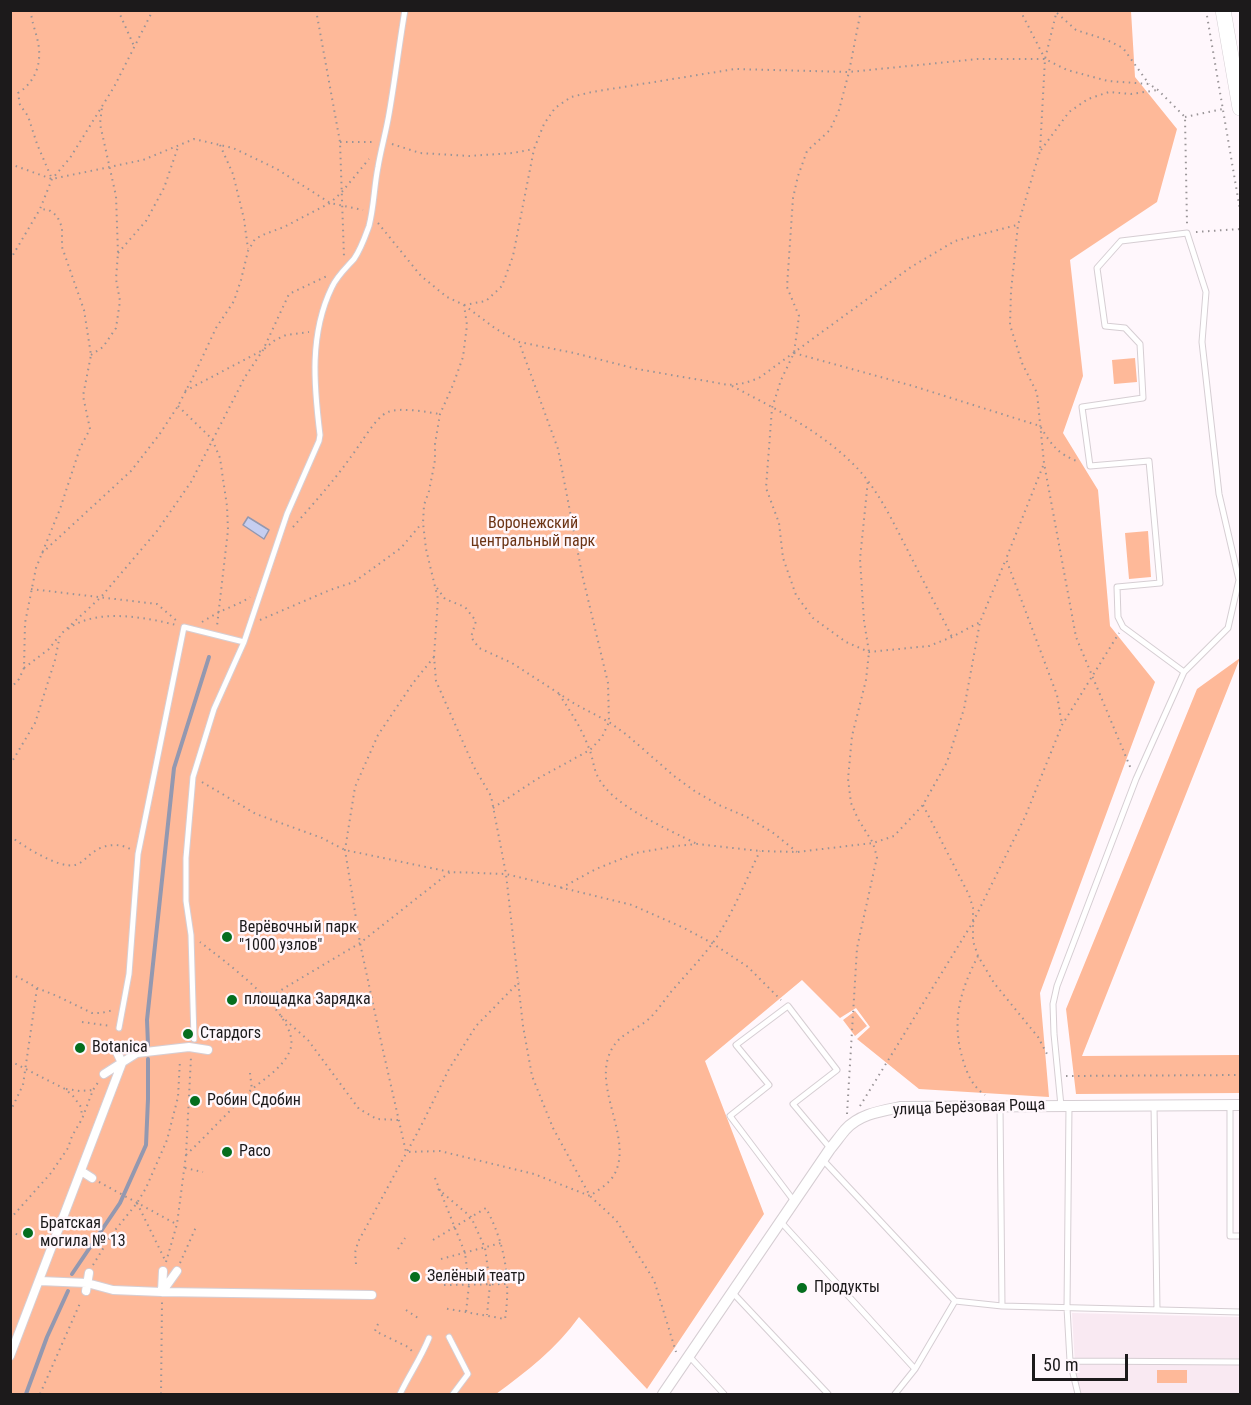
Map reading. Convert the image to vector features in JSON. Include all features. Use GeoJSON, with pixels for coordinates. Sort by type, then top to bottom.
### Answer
{"type":"FeatureCollection","features":[{"type":"Feature","properties":{"kind":"main road"},"geometry":{"type":"LineString","coordinates":[[1223,10],[1240,108]]}},
{"type":"Feature","properties":{"kind":"street"},"geometry":{"type":"LineString","coordinates":[[190,1049],[194,1039]]}},
{"type":"Feature","properties":{"kind":"street"},"geometry":{"type":"LineString","coordinates":[[180,1052],[190,1049]]}},
{"type":"Feature","properties":{"kind":"street"},"geometry":{"type":"LineString","coordinates":[[104,1074],[137,1053],[208,1050]]}},
{"type":"Feature","properties":{"kind":"street"},"geometry":{"type":"LineString","coordinates":[[113,1053],[122,1063]]}},
{"type":"Feature","properties":{"kind":"street"},"geometry":{"type":"LineString","coordinates":[[10,1356],[122,1063]]}},
{"type":"Feature","properties":{"kind":"street","name":"улица Берёзовая Роща"},"geometry":{"type":"LineString","coordinates":[[663,1395],[830,1149],[846,1129],[858,1119],[876,1112],[901,1107],[1235,1105]]}},
{"type":"Feature","properties":{"kind":"street"},"geometry":{"type":"LineString","coordinates":[[81,1171],[92,1178]]}},
{"type":"Feature","properties":{"kind":"street"},"geometry":{"type":"LineString","coordinates":[[162,1294],[163,1270]]}},
{"type":"Feature","properties":{"kind":"street"},"geometry":{"type":"LineString","coordinates":[[162,1294],[177,1270]]}},
{"type":"Feature","properties":{"kind":"street"},"geometry":{"type":"LineString","coordinates":[[86,1287],[89,1273]]}},
{"type":"Feature","properties":{"kind":"street"},"geometry":{"type":"LineString","coordinates":[[40,1281],[162,1294],[372,1295]]}},
{"type":"Feature","properties":{"kind":"lane"},"geometry":{"type":"LineString","coordinates":[[194,1039],[191,935],[186,901],[186,858],[193,777],[214,709],[244,642],[287,514],[320,435],[315,394],[315,357],[322,312],[332,287],[360,249],[371,215],[405,10]]}},
{"type":"Feature","properties":{"kind":"lane"},"geometry":{"type":"LineString","coordinates":[[1078,1395],[1070,1361],[1067,1308],[1065,1106],[1059,1076],[1053,1004],[1057,986],[1136,779],[1184,672],[1228,628],[1239,580],[1219,494],[1202,342],[1206,292],[1187,233],[1122,241],[1097,268],[1105,326],[1125,328],[1140,344],[1143,398],[1082,407],[1090,466],[1149,461],[1160,583],[1117,587],[1118,617],[1123,627],[1184,672]]}},
{"type":"Feature","properties":{"kind":"lane"},"geometry":{"type":"LineString","coordinates":[[119,1028],[129,974],[138,854],[184,627],[244,642]]}},
{"type":"Feature","properties":{"kind":"lane"},"geometry":{"type":"LineString","coordinates":[[794,1201],[730,1116],[769,1085],[736,1045],[788,1006],[837,1070],[793,1104],[830,1149]]}},
{"type":"Feature","properties":{"kind":"lane"},"geometry":{"type":"LineString","coordinates":[[1154,1105],[1157,1310]]}},
{"type":"Feature","properties":{"kind":"lane"},"geometry":{"type":"LineString","coordinates":[[1235,1105],[1230,1236],[1240,1236]]}},
{"type":"Feature","properties":{"kind":"lane"},"geometry":{"type":"LineString","coordinates":[[1000,1106],[1002,1306]]}},
{"type":"Feature","properties":{"kind":"lane"},"geometry":{"type":"LineString","coordinates":[[823,1160],[955,1301],[1002,1306],[1240,1312]]}},
{"type":"Feature","properties":{"kind":"lane"},"geometry":{"type":"LineString","coordinates":[[780,1221],[915,1369]]}},
{"type":"Feature","properties":{"kind":"lane"},"geometry":{"type":"LineString","coordinates":[[733,1293],[828,1395]]}},
{"type":"Feature","properties":{"kind":"lane"},"geometry":{"type":"LineString","coordinates":[[895,1395],[915,1369],[955,1301]]}},
{"type":"Feature","properties":{"kind":"lane"},"geometry":{"type":"LineString","coordinates":[[449,1337],[468,1374],[453,1395]]}},
{"type":"Feature","properties":{"kind":"lane"},"geometry":{"type":"LineString","coordinates":[[400,1395],[429,1338]]}},
{"type":"Feature","properties":{"kind":"lane"},"geometry":{"type":"LineString","coordinates":[[690,1357],[724,1395]]}},
{"type":"Feature","properties":{"kind":"lane"},"geometry":{"type":"LineString","coordinates":[[1070,1361],[1240,1362]]}},
{"type":"Feature","properties":{"kind":"path"},"geometry":{"type":"LineString","coordinates":[[31,10],[40,55],[38,69],[28,86],[18,93],[20,105],[28,116],[52,179]]}},
{"type":"Feature","properties":{"kind":"path"},"geometry":{"type":"LineString","coordinates":[[118,10],[134,46]]}},
{"type":"Feature","properties":{"kind":"path"},"geometry":{"type":"LineString","coordinates":[[10,260],[40,209],[52,179],[70,158],[114,87],[153,10]]}},
{"type":"Feature","properties":{"kind":"path"},"geometry":{"type":"LineString","coordinates":[[246,10],[251,10]]}},
{"type":"Feature","properties":{"kind":"path"},"geometry":{"type":"LineString","coordinates":[[24,668],[49,649],[60,635],[100,597],[157,531],[191,482],[245,377],[263,350],[289,294],[345,268],[340,142],[316,10]]}},
{"type":"Feature","properties":{"kind":"path"},"geometry":{"type":"LineString","coordinates":[[861,10],[849,72],[838,110],[830,130],[807,151],[793,198],[787,287],[800,316],[794,353],[781,380],[772,408],[766,488],[779,523],[783,558],[796,595],[813,618],[846,642],[869,652],[930,646],[980,622]]}},
{"type":"Feature","properties":{"kind":"path"},"geometry":{"type":"LineString","coordinates":[[1020,10],[1045,59]]}},
{"type":"Feature","properties":{"kind":"path"},"geometry":{"type":"LineString","coordinates":[[1206,10],[1240,210]]}},
{"type":"Feature","properties":{"kind":"path"},"geometry":{"type":"LineString","coordinates":[[1136,779],[1076,637],[1044,463],[1036,393],[1022,363],[1010,326],[1018,225],[1040,151],[1045,59],[1057,12],[1076,30],[1123,48],[1149,84],[1185,117],[1187,233],[1240,228]]}},
{"type":"Feature","properties":{"kind":"path"},"geometry":{"type":"LineString","coordinates":[[464,305],[486,301],[502,286],[513,256],[534,149],[544,124],[555,108],[571,97],[735,69],[849,72],[978,59],[1045,59],[1067,70],[1108,81],[1149,84]]}},
{"type":"Feature","properties":{"kind":"path"},"geometry":{"type":"LineString","coordinates":[[1040,151],[1070,112],[1088,99],[1109,92],[1131,94],[1158,90]]}},
{"type":"Feature","properties":{"kind":"path"},"geometry":{"type":"LineString","coordinates":[[91,355],[103,347],[116,328],[120,301],[116,279],[118,253],[116,196],[100,124],[102,106]]}},
{"type":"Feature","properties":{"kind":"path"},"geometry":{"type":"LineString","coordinates":[[1185,117],[1223,109]]}},
{"type":"Feature","properties":{"kind":"path"},"geometry":{"type":"LineString","coordinates":[[10,164],[52,179],[143,160],[194,139],[233,148],[277,169],[330,203],[365,210],[421,276],[447,297],[464,305],[496,329],[519,342],[638,369],[729,385],[759,378],[911,267],[954,241],[1018,225]]}},
{"type":"Feature","properties":{"kind":"path"},"geometry":{"type":"LineString","coordinates":[[340,142],[384,142],[420,153],[469,156],[534,149]]}},
{"type":"Feature","properties":{"kind":"path"},"geometry":{"type":"LineString","coordinates":[[220,145],[233,174],[244,219],[248,251]]}},
{"type":"Feature","properties":{"kind":"path"},"geometry":{"type":"LineString","coordinates":[[118,253],[146,221],[155,205],[164,188],[178,146]]}},
{"type":"Feature","properties":{"kind":"path"},"geometry":{"type":"LineString","coordinates":[[42,553],[131,471],[159,435],[178,406],[216,328],[234,301],[248,251],[255,239],[330,203],[369,159]]}},
{"type":"Feature","properties":{"kind":"path"},"geometry":{"type":"LineString","coordinates":[[10,689],[19,679],[24,668],[25,623],[36,568],[60,509],[80,448],[90,429],[83,396],[91,355],[84,310],[62,247],[62,227],[57,216],[50,210],[40,209]]}},
{"type":"Feature","properties":{"kind":"path"},"geometry":{"type":"LineString","coordinates":[[464,305],[466,325],[463,357],[440,414],[435,460],[424,505],[423,523],[426,549],[438,599],[434,656],[436,681],[474,767],[490,796],[493,808],[506,874],[523,1026],[532,1076],[553,1128],[590,1196],[616,1220],[654,1280],[681,1369]]}},
{"type":"Feature","properties":{"kind":"path"},"geometry":{"type":"LineString","coordinates":[[185,391],[263,350],[275,340],[286,335],[319,330]]}},
{"type":"Feature","properties":{"kind":"path"},"geometry":{"type":"LineString","coordinates":[[493,808],[590,750],[602,737],[609,722],[608,682],[582,574],[558,448],[519,342]]}},
{"type":"Feature","properties":{"kind":"path"},"geometry":{"type":"LineString","coordinates":[[794,353],[913,386],[1040,426],[1051,444],[1065,456],[1090,466]]}},
{"type":"Feature","properties":{"kind":"path"},"geometry":{"type":"LineString","coordinates":[[729,385],[805,427],[832,446],[868,480],[885,506],[952,637]]}},
{"type":"Feature","properties":{"kind":"path"},"geometry":{"type":"LineString","coordinates":[[178,406],[212,439],[222,469],[228,530],[216,635]]}},
{"type":"Feature","properties":{"kind":"path"},"geometry":{"type":"LineString","coordinates":[[291,530],[350,459],[366,434],[380,418],[388,412],[409,410],[440,414]]}},
{"type":"Feature","properties":{"kind":"path"},"geometry":{"type":"LineString","coordinates":[[561,888],[596,869],[636,853],[676,846],[697,844],[760,851],[797,852],[873,843],[894,836],[923,805],[947,762],[964,709],[980,622],[1044,463]]}},
{"type":"Feature","properties":{"kind":"path"},"geometry":{"type":"LineString","coordinates":[[846,1129],[857,948],[877,857],[873,843],[851,803],[848,779],[852,736],[866,680],[869,652],[864,621],[861,559],[868,480]]}},
{"type":"Feature","properties":{"kind":"path"},"geometry":{"type":"LineString","coordinates":[[249,624],[354,582],[401,548],[423,523]]}},
{"type":"Feature","properties":{"kind":"path"},"geometry":{"type":"LineString","coordinates":[[1006,558],[1057,695],[1062,725]]}},
{"type":"Feature","properties":{"kind":"path"},"geometry":{"type":"LineString","coordinates":[[10,765],[35,723],[55,660],[60,635],[76,623],[92,618],[128,617],[184,627],[202,622],[242,602],[264,584]]}},
{"type":"Feature","properties":{"kind":"path"},"geometry":{"type":"LineString","coordinates":[[436,587],[445,599],[465,607],[476,621],[471,637],[479,648],[512,663],[575,704],[609,722],[696,792],[764,827],[797,852]]}},
{"type":"Feature","properties":{"kind":"path"},"geometry":{"type":"LineString","coordinates":[[31,589],[157,604],[184,627]]}},
{"type":"Feature","properties":{"kind":"path"},"geometry":{"type":"LineString","coordinates":[[858,1109],[973,922],[1025,817],[1062,725],[1123,627]]}},
{"type":"Feature","properties":{"kind":"path"},"geometry":{"type":"LineString","coordinates":[[406,1152],[360,943],[345,849],[355,787],[378,735],[434,656]]}},
{"type":"Feature","properties":{"kind":"path"},"geometry":{"type":"LineString","coordinates":[[558,691],[579,723],[598,778],[607,790],[640,814],[697,844]]}},
{"type":"Feature","properties":{"kind":"path"},"geometry":{"type":"LineString","coordinates":[[193,777],[256,814],[322,838],[345,849],[450,872],[506,874],[632,905],[712,943],[748,967],[788,1006]]}},
{"type":"Feature","properties":{"kind":"path"},"geometry":{"type":"LineString","coordinates":[[923,805],[969,895],[973,908],[973,941],[978,956],[994,983],[1038,1037],[1059,1076],[1240,1075]]}},
{"type":"Feature","properties":{"kind":"path"},"geometry":{"type":"LineString","coordinates":[[10,836],[29,850],[63,864],[74,865],[84,861],[96,850],[109,845],[124,845],[138,854]]}},
{"type":"Feature","properties":{"kind":"path"},"geometry":{"type":"LineString","coordinates":[[590,1196],[614,1175],[619,1162],[620,1147],[606,1076],[608,1059],[615,1043],[649,1018],[712,943],[725,923],[760,851]]}},
{"type":"Feature","properties":{"kind":"path"},"geometry":{"type":"LineString","coordinates":[[266,999],[360,943],[450,872]]}},
{"type":"Feature","properties":{"kind":"path"},"geometry":{"type":"LineString","coordinates":[[191,935],[254,986],[279,1014],[308,1040],[359,1108],[376,1119],[399,1120]]}},
{"type":"Feature","properties":{"kind":"path"},"geometry":{"type":"LineString","coordinates":[[978,956],[966,978],[957,1016],[958,1043],[966,1069],[976,1089],[1000,1106]]}},
{"type":"Feature","properties":{"kind":"path"},"geometry":{"type":"LineString","coordinates":[[10,975],[92,1013],[114,1010],[123,1013]]}},
{"type":"Feature","properties":{"kind":"path"},"geometry":{"type":"LineString","coordinates":[[356,1264],[355,1253],[358,1242],[422,1126],[449,1069],[476,1026],[519,982]]}},
{"type":"Feature","properties":{"kind":"path"},"geometry":{"type":"LineString","coordinates":[[10,1112],[23,1086],[37,988]]}},
{"type":"Feature","properties":{"kind":"path"},"geometry":{"type":"LineString","coordinates":[[186,1155],[252,1089],[282,1063],[291,1047],[291,1041],[288,1029],[279,1014]]}},
{"type":"Feature","properties":{"kind":"path"},"geometry":{"type":"LineString","coordinates":[[82,1022],[119,1028]]}},
{"type":"Feature","properties":{"kind":"path"},"geometry":{"type":"LineString","coordinates":[[207,1039],[216,1038]]}},
{"type":"Feature","properties":{"kind":"path"},"geometry":{"type":"LineString","coordinates":[[137,1203],[166,1262],[177,1224],[186,1155],[190,1049]]}},
{"type":"Feature","properties":{"kind":"path"},"geometry":{"type":"LineString","coordinates":[[89,1273],[112,1234],[146,1188],[167,1140],[178,1097],[180,1052]]}},
{"type":"Feature","properties":{"kind":"path"},"geometry":{"type":"LineString","coordinates":[[10,1061],[65,1089],[81,1107],[82,1119]]}},
{"type":"Feature","properties":{"kind":"path"},"geometry":{"type":"LineString","coordinates":[[250,1073],[252,1089]]}},
{"type":"Feature","properties":{"kind":"path"},"geometry":{"type":"LineString","coordinates":[[10,1220],[51,1173],[68,1148],[93,1090],[104,1074]]}},
{"type":"Feature","properties":{"kind":"path"},"geometry":{"type":"LineString","coordinates":[[65,1089],[93,1090]]}},
{"type":"Feature","properties":{"kind":"path"},"geometry":{"type":"LineString","coordinates":[[406,1152],[440,1151],[534,1174],[590,1196]]}},
{"type":"Feature","properties":{"kind":"path"},"geometry":{"type":"LineString","coordinates":[[184,1168],[203,1172]]}},
{"type":"Feature","properties":{"kind":"path"},"geometry":{"type":"LineString","coordinates":[[92,1178],[177,1224]]}},
{"type":"Feature","properties":{"kind":"path"},"geometry":{"type":"LineString","coordinates":[[435,1178],[465,1253],[469,1285],[466,1312]]}},
{"type":"Feature","properties":{"kind":"path"},"geometry":{"type":"LineString","coordinates":[[438,1189],[471,1217],[484,1248],[490,1284],[487,1316]]}},
{"type":"Feature","properties":{"kind":"path"},"geometry":{"type":"LineString","coordinates":[[433,1240],[486,1208],[501,1243],[506,1265],[508,1300],[505,1319],[443,1308]]}},
{"type":"Feature","properties":{"kind":"path"},"geometry":{"type":"LineString","coordinates":[[177,1270],[196,1227]]}},
{"type":"Feature","properties":{"kind":"path"},"geometry":{"type":"LineString","coordinates":[[10,1232],[19,1235]]}},
{"type":"Feature","properties":{"kind":"path"},"geometry":{"type":"LineString","coordinates":[[398,1249],[405,1238]]}},
{"type":"Feature","properties":{"kind":"path"},"geometry":{"type":"LineString","coordinates":[[441,1260],[501,1243]]}},
{"type":"Feature","properties":{"kind":"path"},"geometry":{"type":"LineString","coordinates":[[444,1285],[507,1284]]}},
{"type":"Feature","properties":{"kind":"path"},"geometry":{"type":"LineString","coordinates":[[40,1395],[86,1287]]}},
{"type":"Feature","properties":{"kind":"path"},"geometry":{"type":"LineString","coordinates":[[161,1395],[162,1294]]}},
{"type":"Feature","properties":{"kind":"path"},"geometry":{"type":"LineString","coordinates":[[406,1310],[418,1318]]}},
{"type":"Feature","properties":{"kind":"path"},"geometry":{"type":"LineString","coordinates":[[378,1324],[375,1331],[408,1347],[419,1359]]}},
{"type":"Feature","properties":{"kind":"shaded area"},"geometry":{"type":"Polygon","coordinates":[[[1072,1313],[1240,1317],[1240,1394],[1081,1394],[1075,1365],[1072,1313]]]}},
{"type":"Feature","properties":{"kind":"green space","name":"Воронежский центральный парк"},"geometry":{"type":"Polygon","coordinates":[[[10,11],[1131,11],[1135,77],[1177,129],[1157,202],[1070,260],[1083,376],[1063,433],[1098,490],[1110,626],[1155,682],[1040,993],[1049,1097],[919,1089],[857,1039],[870,1027],[856,1008],[840,1018],[802,980],[705,1061],[764,1214],[647,1389],[579,1317],[551,1349],[496,1394],[11,1394],[10,11]]]}},
{"type":"Feature","properties":{"kind":"green space"},"geometry":{"type":"Polygon","coordinates":[[[1135,358],[1137,382],[1114,384],[1112,360],[1135,358]]]}},
{"type":"Feature","properties":{"kind":"green space"},"geometry":{"type":"Polygon","coordinates":[[[1148,531],[1151,577],[1129,579],[1125,533],[1148,531]]]}},
{"type":"Feature","properties":{"kind":"green space"},"geometry":{"type":"Polygon","coordinates":[[[1240,658],[1082,1056],[1240,1055],[1240,1093],[1076,1094],[1066,1009],[1197,689],[1240,658]]]}},
{"type":"Feature","properties":{"kind":"green space"},"geometry":{"type":"Polygon","coordinates":[[[855,1011],[867,1026],[855,1036],[843,1020],[855,1011]]]}},
{"type":"Feature","properties":{"kind":"green space"},"geometry":{"type":"Polygon","coordinates":[[[1157,1370],[1187,1370],[1187,1383],[1157,1383],[1157,1370]]]}},
{"type":"Feature","properties":{"kind":"water"},"geometry":{"type":"Polygon","coordinates":[[[248,517],[269,530],[264,539],[243,525],[248,517]]]}},
{"type":"Feature","properties":{"kind":"waterway"},"geometry":{"type":"LineString","coordinates":[[148,1045],[147,1020],[174,768],[209,657]]}},
{"type":"Feature","properties":{"kind":"waterway"},"geometry":{"type":"LineString","coordinates":[[72,1274],[120,1203],[146,1145],[148,1059]]}},
{"type":"Feature","properties":{"kind":"waterway"},"geometry":{"type":"LineString","coordinates":[[26,1394],[47,1337],[68,1291]]}},
{"type":"Feature","properties":{"kind":"place","name":"Верёвочный парк \"1000 узлов\""},"geometry":{"type":"Point","coordinates":[227,937]}},
{"type":"Feature","properties":{"kind":"place","name":"площадка Зарядка"},"geometry":{"type":"Point","coordinates":[232,1000]}},
{"type":"Feature","properties":{"kind":"place","name":"Стардогs"},"geometry":{"type":"Point","coordinates":[188,1034]}},
{"type":"Feature","properties":{"kind":"place","name":"Botanica"},"geometry":{"type":"Point","coordinates":[80,1048]}},
{"type":"Feature","properties":{"kind":"place","name":"Робин Сдобин"},"geometry":{"type":"Point","coordinates":[195,1101]}},
{"type":"Feature","properties":{"kind":"place","name":"Paco"},"geometry":{"type":"Point","coordinates":[227,1152]}},
{"type":"Feature","properties":{"kind":"place","name":"Братская могила № 13"},"geometry":{"type":"Point","coordinates":[28,1233]}},
{"type":"Feature","properties":{"kind":"place","name":"Зелёный театр"},"geometry":{"type":"Point","coordinates":[415,1277]}},
{"type":"Feature","properties":{"kind":"place","name":"Продукты"},"geometry":{"type":"Point","coordinates":[802,1288]}}]}
